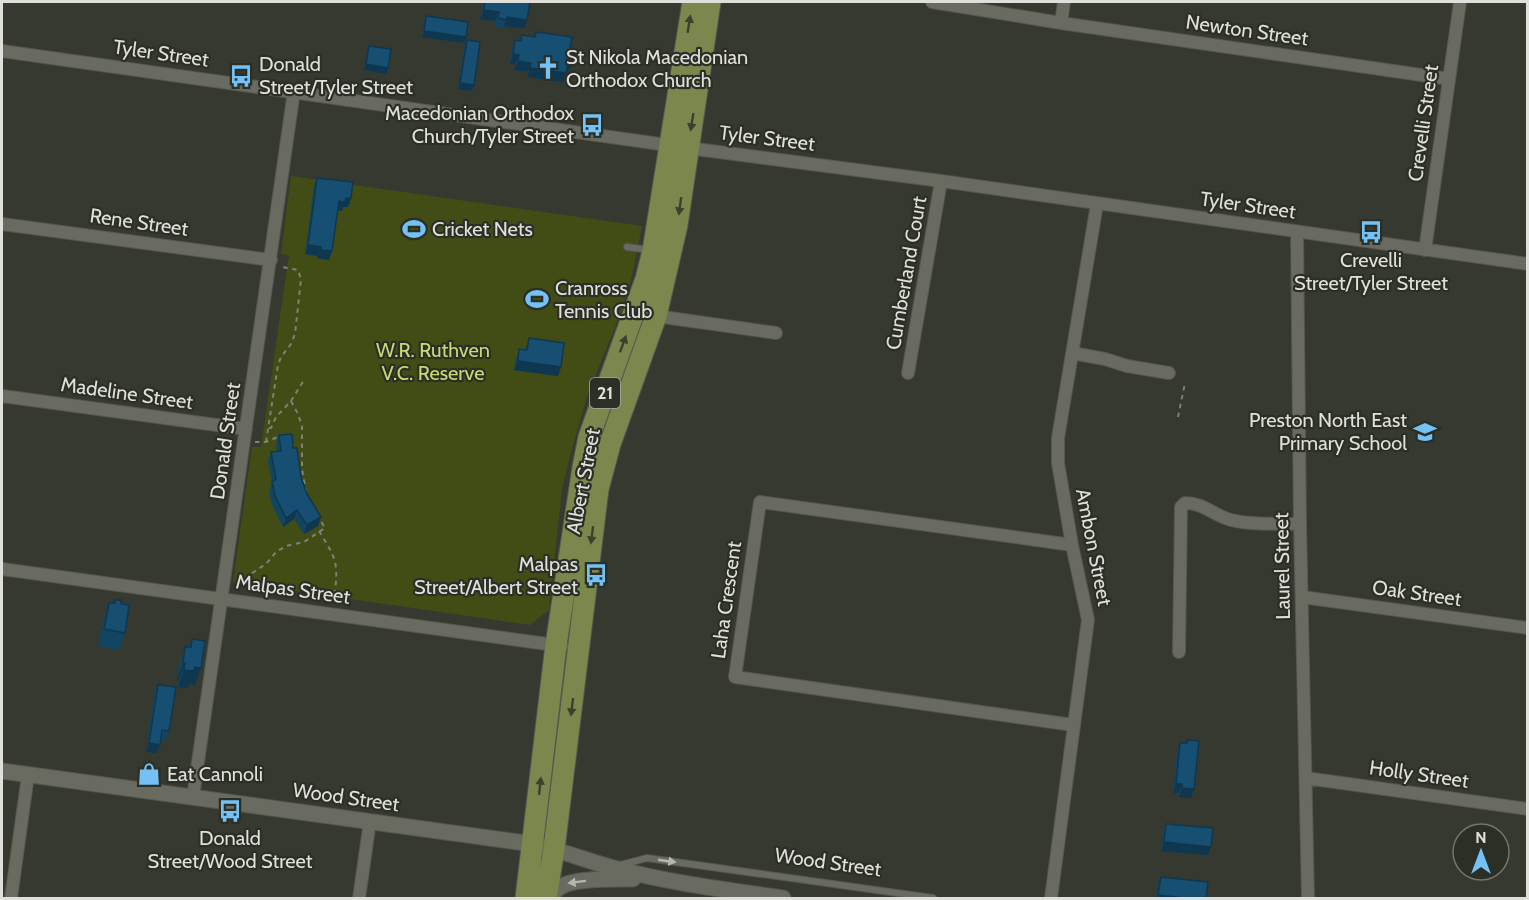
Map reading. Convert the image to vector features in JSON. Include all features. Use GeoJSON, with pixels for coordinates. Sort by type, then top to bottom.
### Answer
{"type":"FeatureCollection","features":[{"type":"Feature","properties":{"kind":"highway","name":"Albert Street"},"geometry":{"type":"LineString","coordinates":[[547,898],[598,489],[610,444],[656,316],[677,225],[678,146],[693,2]]}},
{"type":"Feature","properties":{"kind":"highway","name":"Albert Street"},"geometry":{"type":"LineString","coordinates":[[526,898],[556,645],[589,436],[646,279],[710,2]]}},
{"type":"Feature","properties":{"kind":"highway"},"geometry":{"type":"LineString","coordinates":[[589,436],[610,444]]}},
{"type":"Feature","properties":{"kind":"street","name":"Newton Street"},"geometry":{"type":"LineString","coordinates":[[932,2],[1449,79]]}},
{"type":"Feature","properties":{"kind":"street"},"geometry":{"type":"LineString","coordinates":[[1061,23],[1064,2]]}},
{"type":"Feature","properties":{"kind":"street","name":"Crevelli Street"},"geometry":{"type":"LineString","coordinates":[[1425,250],[1460,2]]}},
{"type":"Feature","properties":{"kind":"street","name":"Tyler Street"},"geometry":{"type":"LineString","coordinates":[[2,51],[1527,264]]}},
{"type":"Feature","properties":{"kind":"street","name":"Donald Street"},"geometry":{"type":"LineString","coordinates":[[193,797],[294,91]]}},
{"type":"Feature","properties":{"kind":"street","name":"Cumberland Court"},"geometry":{"type":"LineString","coordinates":[[908,373],[941,181]]}},
{"type":"Feature","properties":{"kind":"street","name":"Ambon Street"},"geometry":{"type":"LineString","coordinates":[[1051,898],[1088,620],[1058,463],[1058,438],[1097,204]]}},
{"type":"Feature","properties":{"kind":"street","name":"Rene Street"},"geometry":{"type":"LineString","coordinates":[[2,224],[270,263]]}},
{"type":"Feature","properties":{"kind":"street","name":"Laurel Street"},"geometry":{"type":"LineString","coordinates":[[1297,232],[1300,524],[1308,898]]}},
{"type":"Feature","properties":{"kind":"street"},"geometry":{"type":"LineString","coordinates":[[656,316],[776,333]]}},
{"type":"Feature","properties":{"kind":"street"},"geometry":{"type":"LineString","coordinates":[[1072,353],[1169,373]]}},
{"type":"Feature","properties":{"kind":"street","name":"Madeline Street"},"geometry":{"type":"LineString","coordinates":[[2,396],[246,429]]}},
{"type":"Feature","properties":{"kind":"street","name":"Laha Crescent"},"geometry":{"type":"LineString","coordinates":[[1072,545],[760,502],[735,677],[1073,725]]}},
{"type":"Feature","properties":{"kind":"street"},"geometry":{"type":"LineString","coordinates":[[1179,652],[1180,507],[1185,503],[1195,503],[1225,518],[1261,523],[1300,524]]}},
{"type":"Feature","properties":{"kind":"street","name":"Malpas Street"},"geometry":{"type":"LineString","coordinates":[[2,569],[579,649]]}},
{"type":"Feature","properties":{"kind":"street","name":"Oak Street"},"geometry":{"type":"LineString","coordinates":[[1302,597],[1527,628]]}},
{"type":"Feature","properties":{"kind":"street","name":"Wood Street"},"geometry":{"type":"LineString","coordinates":[[2,771],[533,844],[610,868],[713,893],[783,898]]}},
{"type":"Feature","properties":{"kind":"street"},"geometry":{"type":"LineString","coordinates":[[11,898],[28,775]]}},
{"type":"Feature","properties":{"kind":"street","name":"Holly Street"},"geometry":{"type":"LineString","coordinates":[[1306,778],[1527,809]]}},
{"type":"Feature","properties":{"kind":"street"},"geometry":{"type":"LineString","coordinates":[[359,898],[370,821]]}},
{"type":"Feature","properties":{"kind":"street"},"geometry":{"type":"LineString","coordinates":[[547,898],[565,884],[597,880],[654,878]]}},
{"type":"Feature","properties":{"kind":"lane"},"geometry":{"type":"LineString","coordinates":[[627,247],[653,250]]}},
{"type":"Feature","properties":{"kind":"lane","name":"Wood Street"},"geometry":{"type":"LineString","coordinates":[[610,868],[647,858],[933,898]]}},
{"type":"Feature","properties":{"kind":"path"},"geometry":{"type":"LineString","coordinates":[[270,263],[298,270],[301,279],[295,334],[278,365],[266,442],[277,436],[285,435]]}},
{"type":"Feature","properties":{"kind":"path"},"geometry":{"type":"LineString","coordinates":[[268,428],[271,428],[276,417],[291,401],[304,380]]}},
{"type":"Feature","properties":{"kind":"path"},"geometry":{"type":"LineString","coordinates":[[1178,417],[1185,383]]}},
{"type":"Feature","properties":{"kind":"path"},"geometry":{"type":"LineString","coordinates":[[291,401],[302,426],[302,469],[307,496]]}},
{"type":"Feature","properties":{"kind":"path"},"geometry":{"type":"LineString","coordinates":[[232,587],[266,564],[276,552],[286,546],[304,542],[325,528],[317,514]]}},
{"type":"Feature","properties":{"kind":"path"},"geometry":{"type":"LineString","coordinates":[[319,531],[336,564],[332,614]]}},
{"type":"Feature","properties":{"kind":"green space","name":"W.R. Ruthven V.C. Reserve"},"geometry":{"type":"Polygon","coordinates":[[[291,176],[642,226],[623,308],[587,396],[569,460],[562,489],[549,610],[530,625],[233,582],[252,447],[261,447],[289,256],[281,254],[291,176]]]}},
{"type":"Feature","properties":{"kind":"building"},"geometry":{"type":"Polygon","coordinates":[[[485,2],[530,2],[527,20],[498,18],[499,12],[484,10],[485,2]]]}},
{"type":"Feature","properties":{"kind":"building"},"geometry":{"type":"Polygon","coordinates":[[[426,16],[468,22],[466,37],[424,31],[426,16]]]}},
{"type":"Feature","properties":{"kind":"building"},"geometry":{"type":"Polygon","coordinates":[[[536,32],[572,37],[570,47],[576,54],[575,59],[568,64],[566,73],[530,68],[531,63],[518,61],[519,55],[513,54],[515,40],[521,41],[522,35],[535,37],[536,32]]]}},
{"type":"Feature","properties":{"kind":"building"},"geometry":{"type":"Polygon","coordinates":[[[467,40],[480,42],[474,85],[460,83],[467,40]]]}},
{"type":"Feature","properties":{"kind":"building"},"geometry":{"type":"Polygon","coordinates":[[[369,46],[391,49],[388,68],[366,64],[369,46]]]}},
{"type":"Feature","properties":{"kind":"building"},"geometry":{"type":"Polygon","coordinates":[[[317,178],[353,182],[351,198],[346,198],[345,202],[339,201],[332,251],[308,245],[317,178]]]}},
{"type":"Feature","properties":{"kind":"building"},"geometry":{"type":"Polygon","coordinates":[[[529,338],[564,343],[561,367],[518,361],[519,349],[527,350],[529,338]]]}},
{"type":"Feature","properties":{"kind":"building"},"geometry":{"type":"Polygon","coordinates":[[[292,434],[293,448],[297,448],[301,477],[307,494],[321,517],[307,525],[297,510],[286,518],[275,496],[272,482],[276,479],[271,452],[281,451],[279,435],[292,434]]]}},
{"type":"Feature","properties":{"kind":"building"},"geometry":{"type":"Polygon","coordinates":[[[115,600],[121,600],[121,604],[129,605],[125,633],[104,629],[109,603],[115,603],[115,600]]]}},
{"type":"Feature","properties":{"kind":"building"},"geometry":{"type":"Polygon","coordinates":[[[192,639],[205,641],[201,668],[195,667],[194,671],[184,670],[185,663],[183,663],[185,647],[191,647],[192,639]]]}},
{"type":"Feature","properties":{"kind":"building"},"geometry":{"type":"Polygon","coordinates":[[[158,685],[176,687],[169,731],[162,730],[160,745],[149,743],[158,685]]]}},
{"type":"Feature","properties":{"kind":"building"},"geometry":{"type":"Polygon","coordinates":[[[1188,740],[1199,741],[1194,789],[1182,788],[1182,784],[1176,784],[1180,743],[1187,743],[1188,740]]]}},
{"type":"Feature","properties":{"kind":"building"},"geometry":{"type":"Polygon","coordinates":[[[1166,824],[1213,828],[1211,847],[1164,842],[1166,824]]]}},
{"type":"Feature","properties":{"kind":"building"},"geometry":{"type":"Polygon","coordinates":[[[1161,877],[1208,882],[1206,898],[1158,895],[1161,877]]]}},
{"type":"Feature","properties":{"kind":"place","name":"St Nikola Macedonian Orthodox Church"},"geometry":{"type":"Point","coordinates":[548,68]}},
{"type":"Feature","properties":{"kind":"place","name":"Donald Street/Tyler Street"},"geometry":{"type":"Point","coordinates":[241,76]}},
{"type":"Feature","properties":{"kind":"place","name":"Macedonian Orthodox Church/Tyler Street"},"geometry":{"type":"Point","coordinates":[592,125]}},
{"type":"Feature","properties":{"kind":"place","name":"Cricket Nets"},"geometry":{"type":"Point","coordinates":[414,229]}},
{"type":"Feature","properties":{"kind":"place","name":"Crevelli Street/Tyler Street"},"geometry":{"type":"Point","coordinates":[1371,232]}},
{"type":"Feature","properties":{"kind":"place","name":"Cranross Tennis Club"},"geometry":{"type":"Point","coordinates":[537,299]}},
{"type":"Feature","properties":{"kind":"place","name":"Preston North East Primary School"},"geometry":{"type":"Point","coordinates":[1425,432]}},
{"type":"Feature","properties":{"kind":"place","name":"Malpas Street/Albert Street"},"geometry":{"type":"Point","coordinates":[596,575]}},
{"type":"Feature","properties":{"kind":"place","name":"Eat Cannoli"},"geometry":{"type":"Point","coordinates":[149,774]}},
{"type":"Feature","properties":{"kind":"place","name":"Donald Street/Wood Street"},"geometry":{"type":"Point","coordinates":[230,811]}}]}
